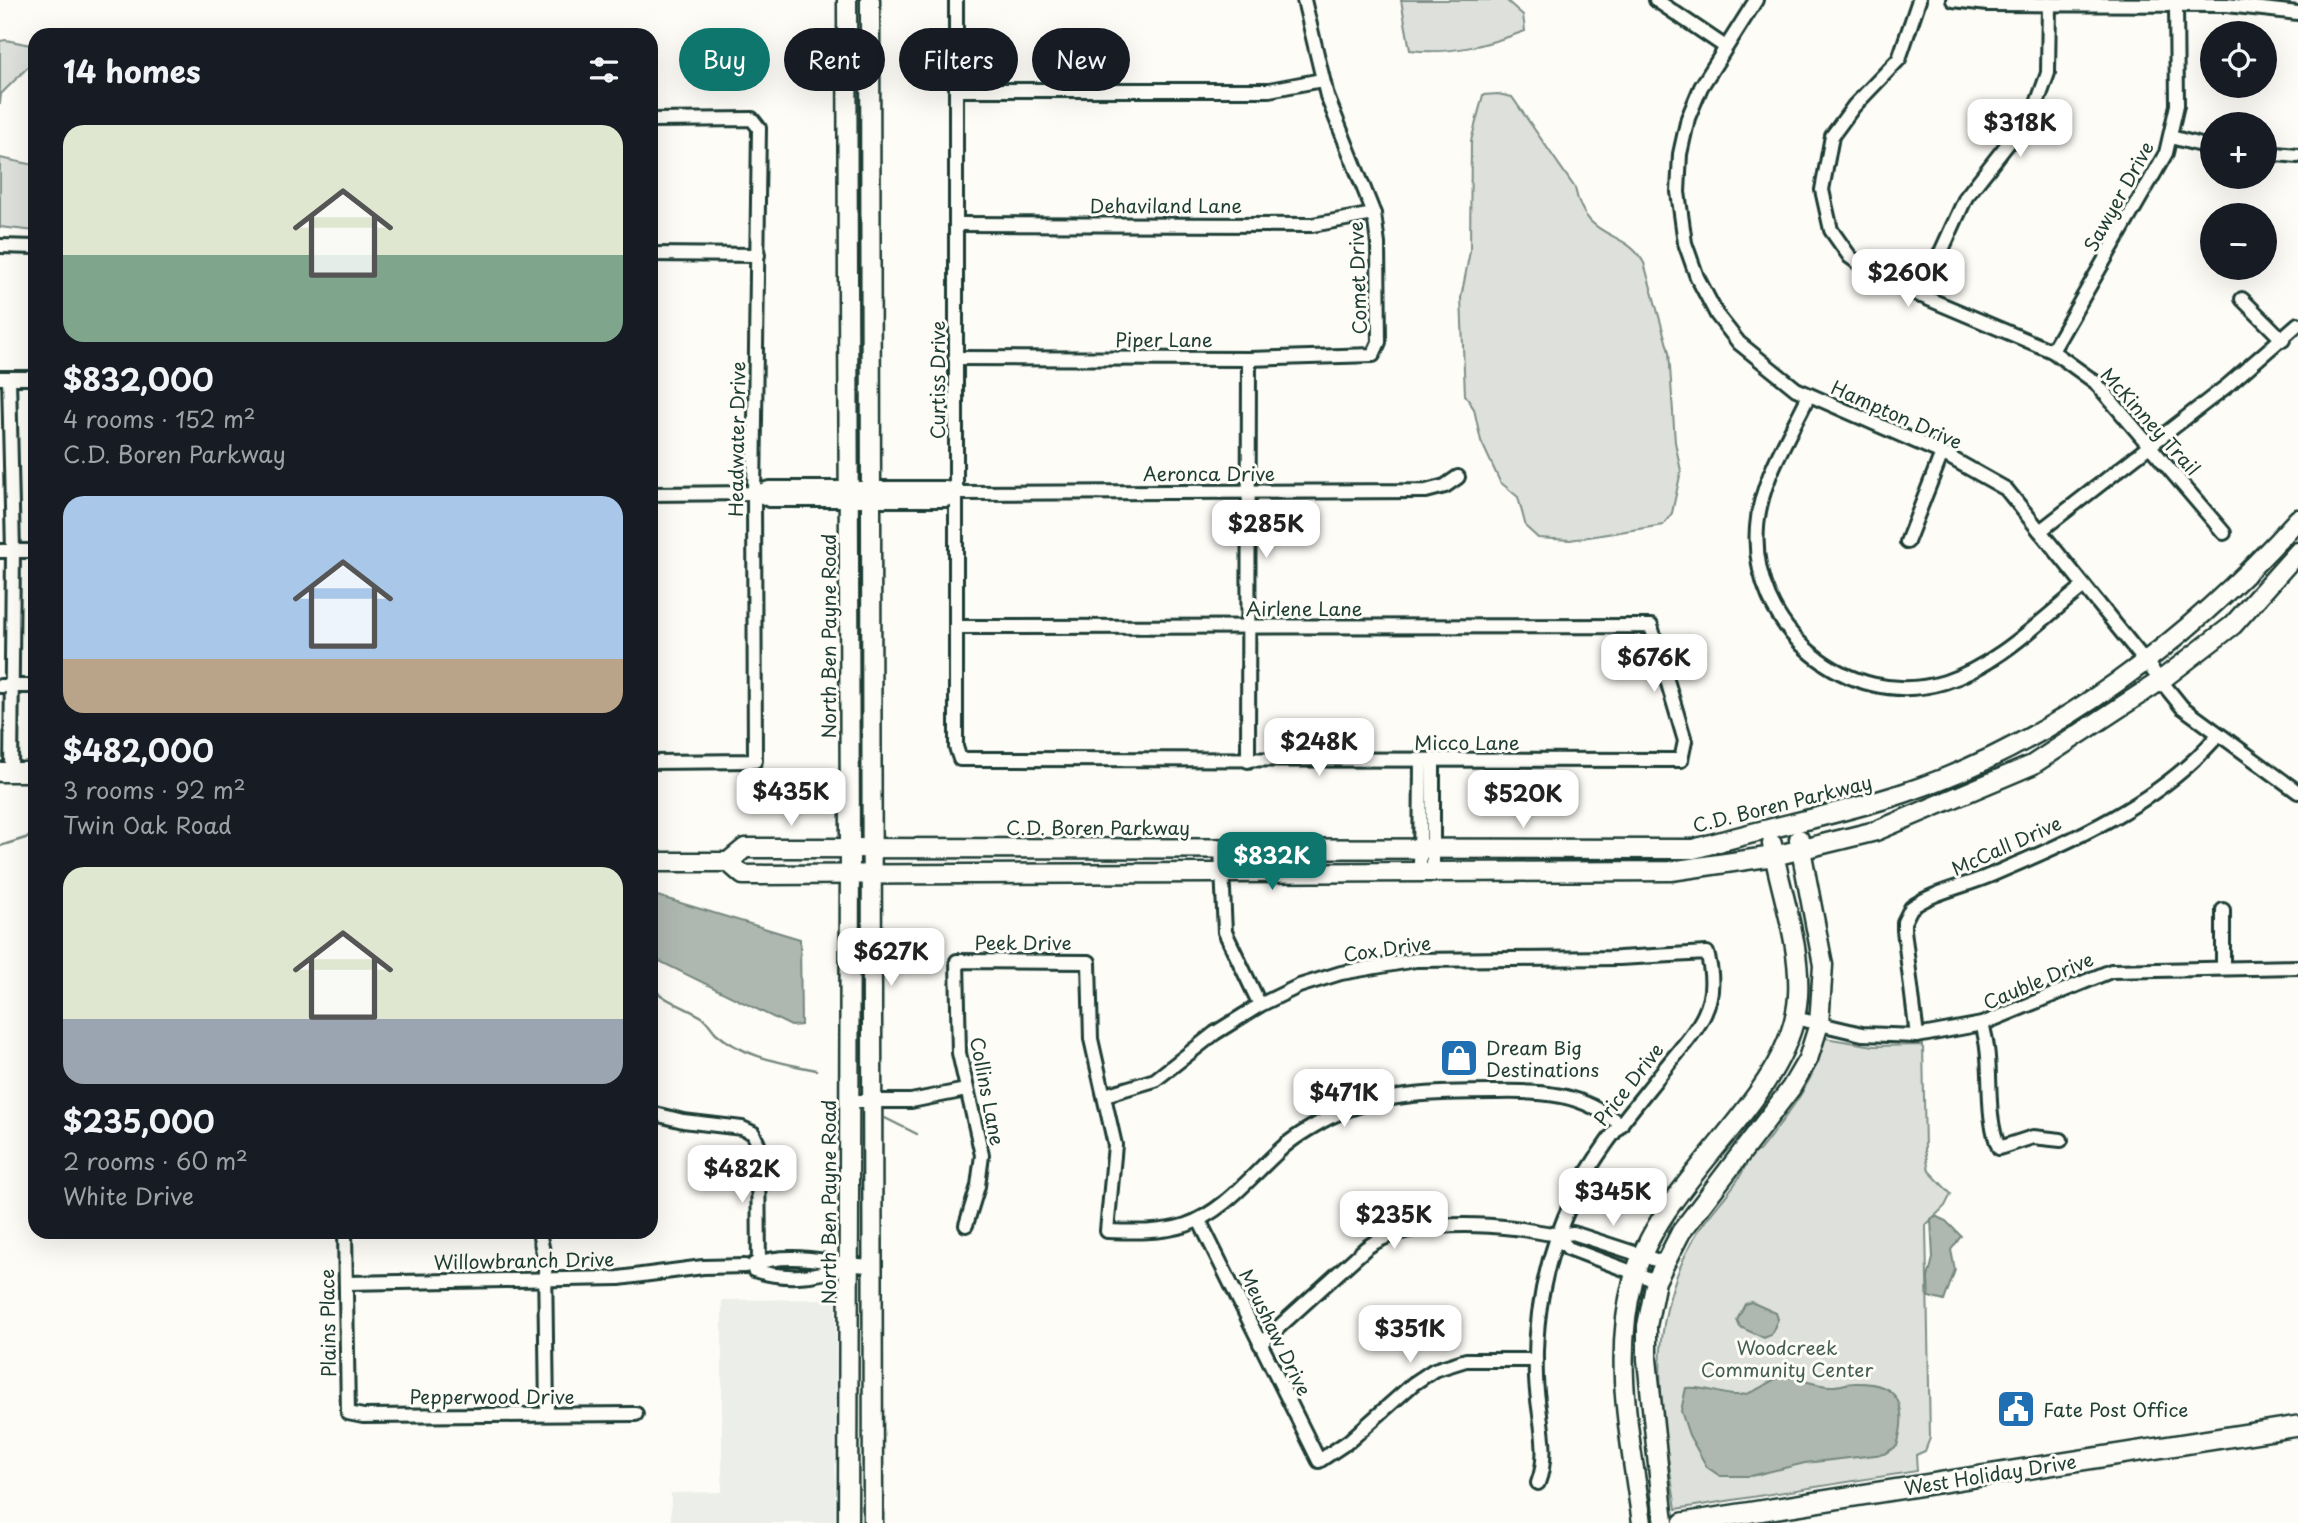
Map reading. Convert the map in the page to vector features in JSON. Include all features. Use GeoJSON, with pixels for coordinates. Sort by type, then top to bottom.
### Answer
{"type":"FeatureCollection","features":[{"type":"Feature","properties":{"kind":"main road","name":"West Holiday Drive"},"geometry":{"type":"LineString","coordinates":[[1683,1523],[2298,1426]]}},
{"type":"Feature","properties":{"kind":"street","name":"North Ben Payne Road"},"geometry":{"type":"LineString","coordinates":[[846,0],[850,847],[848,1523]]}},
{"type":"Feature","properties":{"kind":"street"},"geometry":{"type":"LineString","coordinates":[[870,0],[873,1523]]}},
{"type":"Feature","properties":{"kind":"street","name":"Curtiss Drive"},"geometry":{"type":"LineString","coordinates":[[956,0],[956,28]]}},
{"type":"Feature","properties":{"kind":"street","name":"Comet Drive"},"geometry":{"type":"LineString","coordinates":[[1304,0],[1322,80],[1374,214],[1378,244],[1379,342],[1373,355]]}},
{"type":"Feature","properties":{"kind":"street"},"geometry":{"type":"LineString","coordinates":[[1656,0],[1724,46]]}},
{"type":"Feature","properties":{"kind":"street","name":"Hampton Drive"},"geometry":{"type":"LineString","coordinates":[[1756,0],[1724,46],[1697,95],[1683,137],[1678,192],[1685,243],[1706,296],[1730,332],[1771,371],[1809,395],[1942,453],[2006,489],[2182,707],[2298,792]]}},
{"type":"Feature","properties":{"kind":"street","name":"McKinney Trail"},"geometry":{"type":"LineString","coordinates":[[1919,0],[1899,59],[1854,106],[1832,136],[1822,190],[1831,230],[1850,257],[1879,278],[2052,351],[2095,382],[2224,533]]}},
{"type":"Feature","properties":{"kind":"street"},"geometry":{"type":"LineString","coordinates":[[1953,0],[1989,4],[2244,3],[2298,13]]}},
{"type":"Feature","properties":{"kind":"street"},"geometry":{"type":"LineString","coordinates":[[1921,296],[1966,197],[2035,109],[2048,73],[2049,4]]}},
{"type":"Feature","properties":{"kind":"street","name":"Sawyer Drive"},"geometry":{"type":"LineString","coordinates":[[2052,351],[2152,180],[2171,137],[2177,105],[2176,5]]}},
{"type":"Feature","properties":{"kind":"street"},"geometry":{"type":"LineString","coordinates":[[1018,90],[1269,90],[1322,80]]}},
{"type":"Feature","properties":{"kind":"street","name":"Curtiss Drive"},"geometry":{"type":"LineString","coordinates":[[956,91],[956,747],[960,759]]}},
{"type":"Feature","properties":{"kind":"street","name":"Headwater Drive"},"geometry":{"type":"LineString","coordinates":[[658,120],[752,119],[758,128],[754,493],[755,761],[658,762]]}},
{"type":"Feature","properties":{"kind":"street"},"geometry":{"type":"LineString","coordinates":[[2171,137],[2200,145]]}},
{"type":"Feature","properties":{"kind":"street"},"geometry":{"type":"LineString","coordinates":[[2277,154],[2298,156]]}},
{"type":"Feature","properties":{"kind":"street","name":"Dehaviland Lane"},"geometry":{"type":"LineString","coordinates":[[956,224],[1312,225],[1374,214]]}},
{"type":"Feature","properties":{"kind":"street"},"geometry":{"type":"LineString","coordinates":[[0,246],[28,247]]}},
{"type":"Feature","properties":{"kind":"street"},"geometry":{"type":"LineString","coordinates":[[658,254],[758,255]]}},
{"type":"Feature","properties":{"kind":"street"},"geometry":{"type":"LineString","coordinates":[[2242,299],[2283,340]]}},
{"type":"Feature","properties":{"kind":"street"},"geometry":{"type":"LineString","coordinates":[[2040,531],[2283,340],[2298,324]]}},
{"type":"Feature","properties":{"kind":"street","name":"Piper Lane"},"geometry":{"type":"LineString","coordinates":[[955,358],[1249,359],[1373,355]]}},
{"type":"Feature","properties":{"kind":"street"},"geometry":{"type":"LineString","coordinates":[[1248,761],[1249,359]]}},
{"type":"Feature","properties":{"kind":"street"},"geometry":{"type":"LineString","coordinates":[[28,378],[4,378],[6,772],[28,772]]}},
{"type":"Feature","properties":{"kind":"street"},"geometry":{"type":"LineString","coordinates":[[1809,395],[1764,491],[1757,526],[1756,552],[1762,580],[1773,608],[1789,633],[1817,659],[1841,674],[1870,684],[1909,688],[1944,682],[1996,656],[2084,586]]}},
{"type":"Feature","properties":{"kind":"street"},"geometry":{"type":"LineString","coordinates":[[1907,542],[1942,453]]}},
{"type":"Feature","properties":{"kind":"street","name":"Aeronca Drive"},"geometry":{"type":"LineString","coordinates":[[658,494],[754,493],[769,488],[946,500],[957,493],[1426,491],[1445,486],[1458,477]]}},
{"type":"Feature","properties":{"kind":"street","name":"C.D. Boren Parkway"},"geometry":{"type":"LineString","coordinates":[[658,862],[729,862],[745,848],[1694,849],[1770,831],[1908,792],[1968,766],[2062,717],[2145,662],[2236,583],[2298,519]]}},
{"type":"Feature","properties":{"kind":"street"},"geometry":{"type":"LineString","coordinates":[[6,551],[28,551]]}},
{"type":"Feature","properties":{"kind":"street","name":"C.D. Boren Parkway"},"geometry":{"type":"LineString","coordinates":[[729,862],[743,875],[1671,871],[1774,856],[1875,831],[2032,765],[2160,681],[2234,625],[2298,552]]}},
{"type":"Feature","properties":{"kind":"street","name":"Airlene Lane"},"geometry":{"type":"LineString","coordinates":[[956,627],[1651,626],[1685,741],[1681,760]]}},
{"type":"Feature","properties":{"kind":"street"},"geometry":{"type":"LineString","coordinates":[[6,686],[28,686]]}},
{"type":"Feature","properties":{"kind":"street","name":"McCall Drive"},"geometry":{"type":"LineString","coordinates":[[1917,1036],[1904,922],[1911,908],[2056,846],[2134,804],[2193,763],[2218,735]]}},
{"type":"Feature","properties":{"kind":"street","name":"Micco Lane"},"geometry":{"type":"LineString","coordinates":[[960,759],[1681,760]]}},
{"type":"Feature","properties":{"kind":"street"},"geometry":{"type":"LineString","coordinates":[[1427,761],[1427,872]]}},
{"type":"Feature","properties":{"kind":"street"},"geometry":{"type":"LineString","coordinates":[[1664,1523],[1647,1359],[1647,1326],[1656,1281],[1681,1232],[1791,1088],[1808,1059],[1819,1024],[1823,965],[1796,824]]}},
{"type":"Feature","properties":{"kind":"street"},"geometry":{"type":"LineString","coordinates":[[1642,1523],[1628,1432],[1623,1370],[1623,1343],[1639,1264],[1679,1189],[1748,1107],[1787,1040],[1795,1018],[1798,976],[1796,950],[1770,831]]}},
{"type":"Feature","properties":{"kind":"street"},"geometry":{"type":"LineString","coordinates":[[1221,848],[1225,932],[1260,1005]]}},
{"type":"Feature","properties":{"kind":"street"},"geometry":{"type":"LineString","coordinates":[[2222,967],[2223,910]]}},
{"type":"Feature","properties":{"kind":"street","name":"Cox Drive"},"geometry":{"type":"LineString","coordinates":[[1105,1095],[1155,1080],[1215,1033],[1260,1005],[1320,978],[1400,962],[1619,958],[1707,953]]}},
{"type":"Feature","properties":{"kind":"street","name":"Price Drive"},"geometry":{"type":"LineString","coordinates":[[1538,1483],[1545,1462],[1536,1360],[1540,1307],[1557,1236],[1586,1174],[1704,1016],[1712,983],[1707,953]]}},
{"type":"Feature","properties":{"kind":"street","name":"Peek Drive"},"geometry":{"type":"LineString","coordinates":[[957,961],[1089,962],[1091,1039],[1105,1095]]}},
{"type":"Feature","properties":{"kind":"street","name":"Collins Lane"},"geometry":{"type":"LineString","coordinates":[[957,961],[958,1041],[966,1090],[982,1155],[978,1186],[966,1225]]}},
{"type":"Feature","properties":{"kind":"street","name":"Cauble Drive"},"geometry":{"type":"LineString","coordinates":[[1795,1018],[1880,1037],[1917,1036],[1982,1024],[2110,971],[2222,967],[2298,968]]}},
{"type":"Feature","properties":{"kind":"street"},"geometry":{"type":"LineString","coordinates":[[1982,1024],[1990,1061],[1992,1128],[1999,1148],[2033,1137],[2061,1140]]}},
{"type":"Feature","properties":{"kind":"street"},"geometry":{"type":"LineString","coordinates":[[849,1101],[925,1100],[966,1090]]}},
{"type":"Feature","properties":{"kind":"street"},"geometry":{"type":"LineString","coordinates":[[1105,1095],[1115,1145],[1107,1231],[1157,1231],[1199,1220],[1224,1203],[1283,1147],[1304,1132],[1346,1110],[1378,1100],[1428,1092],[1551,1092],[1586,1101],[1621,1125]]}},
{"type":"Feature","properties":{"kind":"street"},"geometry":{"type":"LineString","coordinates":[[658,1115],[683,1121],[742,1128],[753,1133],[758,1144],[759,1267]]}},
{"type":"Feature","properties":{"kind":"street"},"geometry":{"type":"LineString","coordinates":[[1699,1166],[1717,1184]]}},
{"type":"Feature","properties":{"kind":"street","name":"Meushaw Drive"},"geometry":{"type":"LineString","coordinates":[[1199,1220],[1319,1461],[1359,1434],[1413,1384],[1434,1370],[1466,1360],[1536,1360]]}},
{"type":"Feature","properties":{"kind":"street"},"geometry":{"type":"LineString","coordinates":[[1260,1344],[1359,1254],[1390,1235],[1429,1227],[1507,1227],[1557,1236],[1573,1233],[1639,1264],[1656,1281]]}},
{"type":"Feature","properties":{"kind":"street","name":"Plains Place"},"geometry":{"type":"LineString","coordinates":[[345,1239],[348,1413]]}},
{"type":"Feature","properties":{"kind":"street"},"geometry":{"type":"LineString","coordinates":[[540,1239],[545,1279],[547,1414]]}},
{"type":"Feature","properties":{"kind":"street","name":"Willowbranch Drive"},"geometry":{"type":"LineString","coordinates":[[759,1267],[772,1258],[817,1258],[849,1266],[872,1266]]}},
{"type":"Feature","properties":{"kind":"street"},"geometry":{"type":"LineString","coordinates":[[1639,1264],[1665,1263]]}},
{"type":"Feature","properties":{"kind":"street","name":"Willowbranch Drive"},"geometry":{"type":"LineString","coordinates":[[346,1283],[620,1278],[704,1267],[745,1266],[759,1267],[772,1276],[819,1276],[849,1266]]}},
{"type":"Feature","properties":{"kind":"street","name":"Pepperwood Drive"},"geometry":{"type":"LineString","coordinates":[[348,1413],[363,1416],[636,1414]]}},
{"type":"Feature","properties":{"kind":"street"},"geometry":{"type":"LineString","coordinates":[[848,1502],[873,1502]]}},
{"type":"Feature","properties":{"kind":"shaded area"},"geometry":{"type":"Polygon","coordinates":[[[658,896],[800,939],[801,1025],[791,1026],[658,960],[658,896]]]}},
{"type":"Feature","properties":{"kind":"shaded area"},"geometry":{"type":"Polygon","coordinates":[[[1935,1216],[1946,1221],[1961,1236],[1951,1250],[1955,1270],[1944,1301],[1929,1297],[1928,1278],[1933,1258],[1931,1219],[1935,1216]]]}},
{"type":"Feature","properties":{"kind":"shaded area"},"geometry":{"type":"Polygon","coordinates":[[[836,1299],[835,1523],[671,1523],[671,1493],[722,1492],[722,1300],[836,1299]]]}},
{"type":"Feature","properties":{"kind":"shaded area"},"geometry":{"type":"Polygon","coordinates":[[[1751,1302],[1776,1313],[1778,1319],[1771,1335],[1764,1338],[1740,1327],[1737,1320],[1745,1304],[1751,1302]]]}},
{"type":"Feature","properties":{"kind":"shaded area"},"geometry":{"type":"Polygon","coordinates":[[[1780,1376],[1826,1386],[1870,1384],[1891,1392],[1900,1408],[1897,1446],[1884,1454],[1805,1463],[1751,1476],[1720,1476],[1707,1467],[1689,1435],[1681,1411],[1686,1388],[1739,1395],[1755,1391],[1780,1376]]]}},
{"type":"Feature","properties":{"kind":"green space"},"geometry":{"type":"Polygon","coordinates":[[[1401,0],[1506,0],[1523,15],[1525,31],[1468,48],[1410,50],[1401,0]]]}},
{"type":"Feature","properties":{"kind":"green space"},"geometry":{"type":"Polygon","coordinates":[[[0,41],[28,45],[28,67],[1,94],[0,104],[0,41]]]}},
{"type":"Feature","properties":{"kind":"green space"},"geometry":{"type":"Polygon","coordinates":[[[1483,95],[1512,97],[1575,188],[1580,206],[1588,218],[1636,252],[1644,263],[1669,352],[1675,442],[1681,471],[1672,513],[1663,525],[1570,540],[1538,538],[1526,527],[1518,497],[1500,482],[1481,441],[1474,409],[1465,395],[1461,298],[1470,251],[1471,141],[1483,95]]]}},
{"type":"Feature","properties":{"kind":"green space"},"geometry":{"type":"Polygon","coordinates":[[[0,158],[28,164],[28,230],[0,227],[0,158]]]}},
{"type":"Feature","properties":{"kind":"green space","name":"Woodcreek Community Center"},"geometry":{"type":"Polygon","coordinates":[[[1825,1038],[1874,1046],[1923,1045],[1925,1150],[1929,1171],[1951,1194],[1945,1206],[1926,1225],[1930,1438],[1925,1451],[1916,1455],[1917,1471],[1676,1509],[1665,1439],[1660,1372],[1662,1339],[1678,1272],[1694,1238],[1740,1177],[1750,1154],[1759,1151],[1807,1084],[1825,1038]]]}},
{"type":"Feature","properties":{"kind":"waterway"},"geometry":{"type":"LineString","coordinates":[[0,846],[28,837]]}},
{"type":"Feature","properties":{"kind":"waterway"},"geometry":{"type":"LineString","coordinates":[[658,993],[702,1017],[716,1033],[738,1048],[764,1058],[816,1070]]}},
{"type":"Feature","properties":{"kind":"waterway"},"geometry":{"type":"LineString","coordinates":[[885,1118],[917,1134]]}},
{"type":"Feature","properties":{"kind":"place","name":"Dream Big Destinations"},"geometry":{"type":"Point","coordinates":[1459,1058]}},
{"type":"Feature","properties":{"kind":"place","name":"Fate Post Office"},"geometry":{"type":"Point","coordinates":[2016,1409]}}]}
